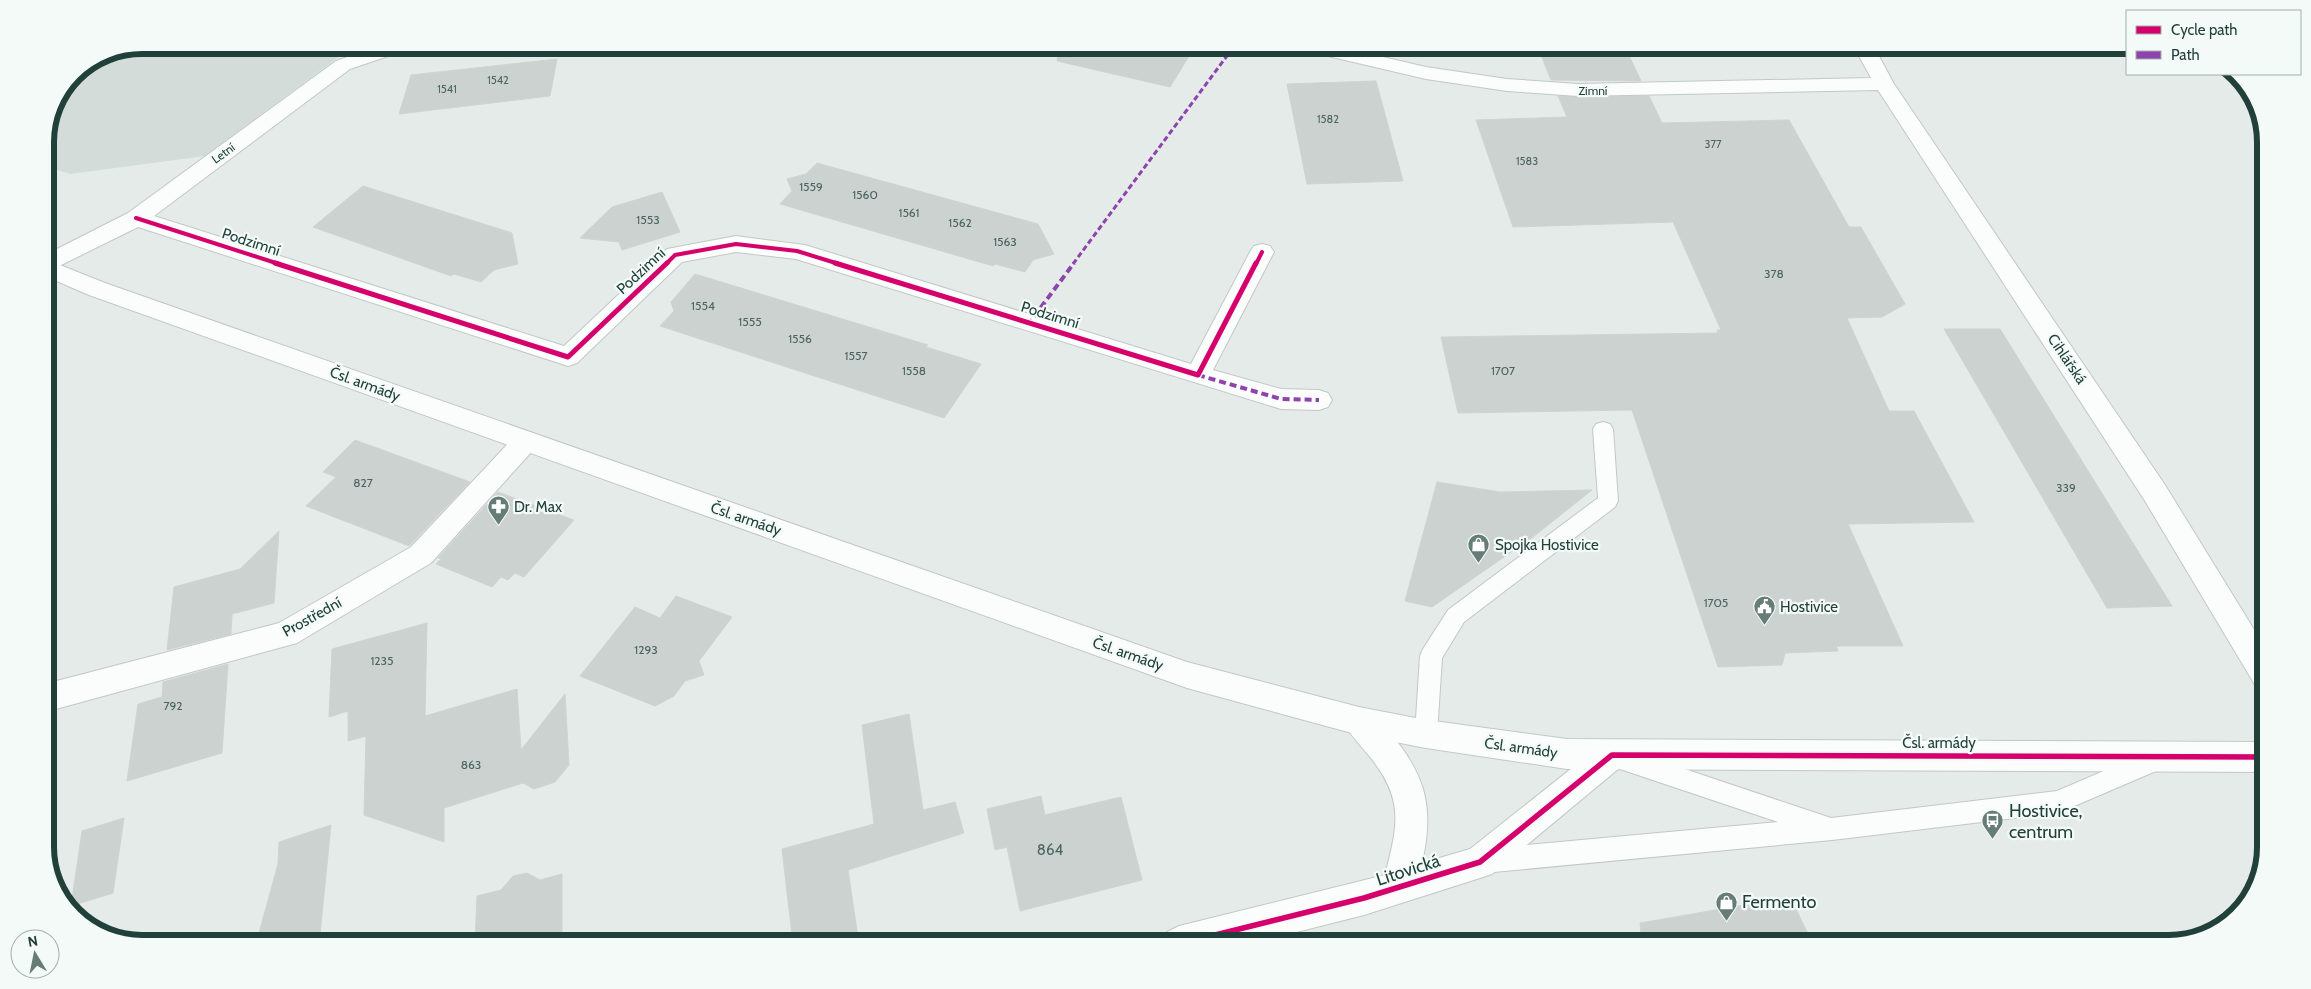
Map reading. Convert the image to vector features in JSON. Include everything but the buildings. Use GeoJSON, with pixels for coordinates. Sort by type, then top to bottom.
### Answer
{"type":"FeatureCollection","features":[{"type":"Feature","properties":{"kind":"street","name":"Letní"},"geometry":{"type":"LineString","coordinates":[[54,261],[136,218],[343,65],[375,54]]}},
{"type":"Feature","properties":{"kind":"street","name":"Zimní"},"geometry":{"type":"LineString","coordinates":[[1344,54],[1426,73],[1507,85],[1578,90],[1884,84]]}},
{"type":"Feature","properties":{"kind":"street","name":"Cihlářská"},"geometry":{"type":"LineString","coordinates":[[1868,54],[1884,84],[2155,493],[2257,661]]}},
{"type":"Feature","properties":{"kind":"street","name":"Podzimní"},"geometry":{"type":"LineString","coordinates":[[136,218],[568,357],[674,255],[736,244],[797,251],[1198,375],[1282,399],[1319,400]]}},
{"type":"Feature","properties":{"kind":"street"},"geometry":{"type":"LineString","coordinates":[[1198,375],[1262,252]]}},
{"type":"Feature","properties":{"kind":"street","name":"Čsl. armády"},"geometry":{"type":"LineString","coordinates":[[54,270],[97,289],[1187,675],[1359,721],[1426,734],[1567,754],[2257,756]]}},
{"type":"Feature","properties":{"kind":"street","name":"Prostřední"},"geometry":{"type":"LineString","coordinates":[[54,696],[286,634],[421,555],[486,482],[526,441]]}},
{"type":"Feature","properties":{"kind":"street"},"geometry":{"type":"LineString","coordinates":[[1359,721],[1390,755],[1410,796],[1412,837],[1399,887]]}},
{"type":"Feature","properties":{"kind":"street","name":"Litovická"},"geometry":{"type":"LineString","coordinates":[[1215,935],[1364,898],[1480,862],[1612,755]]}},
{"type":"Feature","properties":{"kind":"lane"},"geometry":{"type":"LineString","coordinates":[[1426,734],[1431,656],[1456,616],[1608,501],[1603,429]]}},
{"type":"Feature","properties":{"kind":"lane"},"geometry":{"type":"LineString","coordinates":[[1612,755],[1832,829]]}},
{"type":"Feature","properties":{"kind":"lane"},"geometry":{"type":"LineString","coordinates":[[1480,862],[1832,829],[2058,802],[2166,756]]}},
{"type":"Feature","properties":{"kind":"shaded area"},"geometry":{"type":"Polygon","coordinates":[[[142,54],[343,54],[205,156],[70,174],[54,169],[54,136],[60,108],[72,88],[84,76],[114,58],[142,54]]]}},
{"type":"Feature","properties":{"kind":"marked path"},"geometry":{"type":"LineString","coordinates":[[1034,323],[1030,322],[1228,54]]}},
{"type":"Feature","properties":{"kind":"marked path"},"geometry":{"type":"LineString","coordinates":[[1198,375],[1281,399],[1319,400]]}},
{"type":"Feature","properties":{"kind":"cycle path"},"geometry":{"type":"LineString","coordinates":[[136,218],[568,357],[675,255],[736,244],[797,251],[1198,375],[1262,252]]}},
{"type":"Feature","properties":{"kind":"cycle path"},"geometry":{"type":"LineString","coordinates":[[1215,935],[1364,898],[1480,862],[1612,755],[2257,757]]}},
{"type":"Feature","properties":{"kind":"place","name":"Dr. Max"},"geometry":{"type":"Point","coordinates":[498,526]}},
{"type":"Feature","properties":{"kind":"place","name":"Spojka Hostivice"},"geometry":{"type":"Point","coordinates":[1479,564]}},
{"type":"Feature","properties":{"kind":"place","name":"Hostivice"},"geometry":{"type":"Point","coordinates":[1764,626]}},
{"type":"Feature","properties":{"kind":"place","name":"Hostivice, centrum"},"geometry":{"type":"Point","coordinates":[1993,840]}},
{"type":"Feature","properties":{"kind":"place","name":"Fermento"},"geometry":{"type":"Point","coordinates":[1726,921]}}]}
